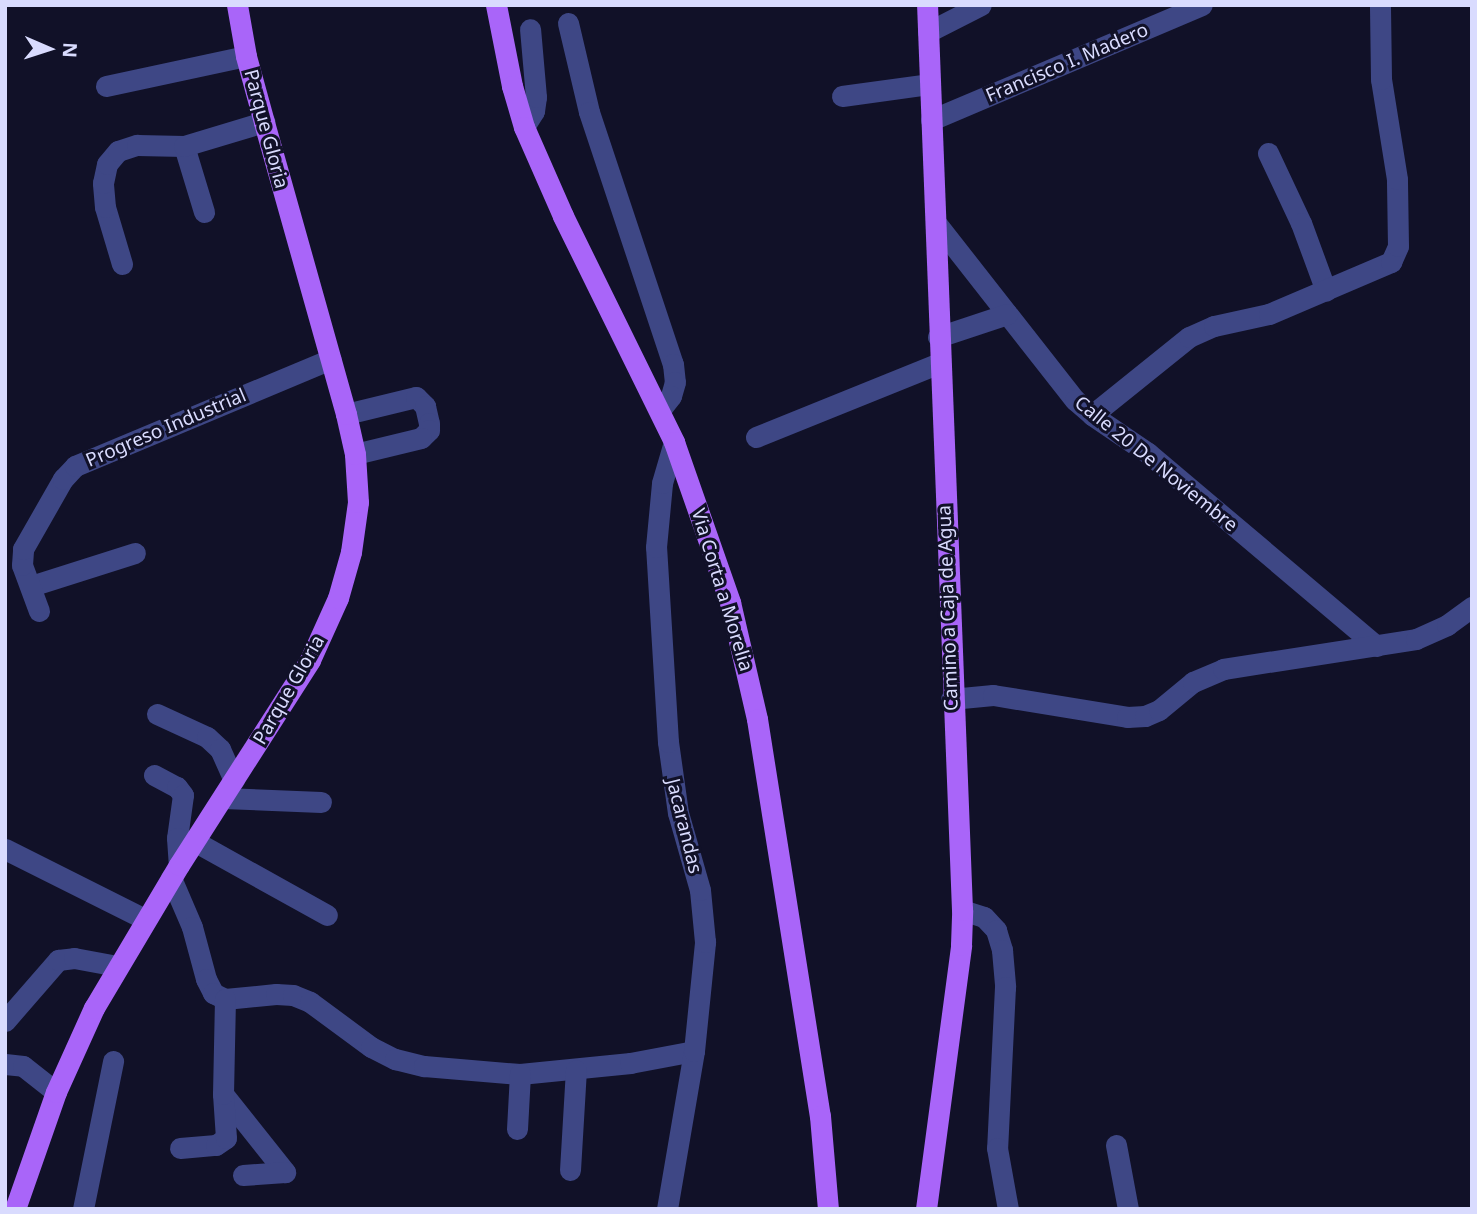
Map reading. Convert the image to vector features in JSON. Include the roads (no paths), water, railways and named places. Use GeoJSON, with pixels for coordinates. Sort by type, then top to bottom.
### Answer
{"type":"FeatureCollection","features":[{"type":"Feature","properties":{"kind":"main road","name":"Parque Gloria"},"geometry":{"type":"LineString","coordinates":[[15,1209],[56,1092],[76,1044],[145,919],[310,660],[338,598],[351,552],[358,502],[355,454],[246,56],[237,5]]}},
{"type":"Feature","properties":{"kind":"main road","name":"Via Corta a Morelia"},"geometry":{"type":"LineString","coordinates":[[496,5],[512,86],[524,127],[563,216],[674,442],[730,602],[757,719],[820,1116],[828,1209]]}},
{"type":"Feature","properties":{"kind":"main road","name":"Camino a Caja de Agua"},"geometry":{"type":"LineString","coordinates":[[926,1209],[961,946],[927,5]]}},
{"type":"Feature","properties":{"kind":"street"},"geometry":{"type":"LineString","coordinates":[[928,32],[981,5]]}},
{"type":"Feature","properties":{"kind":"street","name":"Francisco I. Madero"},"geometry":{"type":"LineString","coordinates":[[931,120],[1202,5]]}},
{"type":"Feature","properties":{"kind":"street"},"geometry":{"type":"LineString","coordinates":[[1091,415],[1189,337],[1214,326],[1269,314],[1326,292],[1384,267],[1396,255],[1397,179],[1381,79],[1380,5]]}},
{"type":"Feature","properties":{"kind":"street"},"geometry":{"type":"LineString","coordinates":[[568,23],[589,112],[673,364],[675,382],[671,396],[660,411]]}},
{"type":"Feature","properties":{"kind":"street"},"geometry":{"type":"LineString","coordinates":[[524,127],[534,111],[536,97],[530,29]]}},
{"type":"Feature","properties":{"kind":"street"},"geometry":{"type":"LineString","coordinates":[[106,86],[246,56]]}},
{"type":"Feature","properties":{"kind":"street"},"geometry":{"type":"LineString","coordinates":[[842,96],[930,85]]}},
{"type":"Feature","properties":{"kind":"street"},"geometry":{"type":"LineString","coordinates":[[122,264],[105,207],[103,183],[107,164],[118,151],[137,145],[184,146],[264,122]]}},
{"type":"Feature","properties":{"kind":"street"},"geometry":{"type":"LineString","coordinates":[[184,146],[204,212]]}},
{"type":"Feature","properties":{"kind":"street"},"geometry":{"type":"LineString","coordinates":[[1268,153],[1301,223],[1326,292]]}},
{"type":"Feature","properties":{"kind":"street","name":"Calle 20 De Noviembre"},"geometry":{"type":"LineString","coordinates":[[936,223],[1075,400],[1091,415],[1148,453],[1376,646]]}},
{"type":"Feature","properties":{"kind":"street"},"geometry":{"type":"LineString","coordinates":[[938,337],[1007,314]]}},
{"type":"Feature","properties":{"kind":"street","name":"Progreso Industrial"},"geometry":{"type":"LineString","coordinates":[[39,611],[22,565],[23,549],[63,479],[75,466],[331,359]]}},
{"type":"Feature","properties":{"kind":"street"},"geometry":{"type":"LineString","coordinates":[[756,438],[939,363]]}},
{"type":"Feature","properties":{"kind":"street"},"geometry":{"type":"LineString","coordinates":[[346,414],[416,397],[425,406],[429,430],[421,438],[355,454]]}},
{"type":"Feature","properties":{"kind":"street","name":"Jacarandas"},"geometry":{"type":"LineString","coordinates":[[667,1209],[694,1051],[705,942],[704,914],[672,779],[656,547],[662,483],[674,442]]}},
{"type":"Feature","properties":{"kind":"street"},"geometry":{"type":"LineString","coordinates":[[31,586],[135,554]]}},
{"type":"Feature","properties":{"kind":"street"},"geometry":{"type":"LineString","coordinates":[[951,699],[993,695],[1127,717],[1145,716],[1159,710],[1193,682],[1223,669],[1416,639],[1447,625],[1472,607]]}},
{"type":"Feature","properties":{"kind":"street"},"geometry":{"type":"LineString","coordinates":[[157,714],[207,737],[220,749],[229,789],[321,802]]}},
{"type":"Feature","properties":{"kind":"street"},"geometry":{"type":"LineString","coordinates":[[154,775],[177,788],[183,795],[175,872],[206,979],[213,993],[225,999],[293,995],[310,1002],[371,1047],[395,1059],[424,1066],[520,1074],[576,1070],[694,1051]]}},
{"type":"Feature","properties":{"kind":"street"},"geometry":{"type":"LineString","coordinates":[[194,841],[327,915]]}},
{"type":"Feature","properties":{"kind":"street"},"geometry":{"type":"LineString","coordinates":[[5,849],[145,919]]}},
{"type":"Feature","properties":{"kind":"street"},"geometry":{"type":"LineString","coordinates":[[961,910],[984,917],[996,930],[1002,950],[1005,988],[997,1148],[1008,1209]]}},
{"type":"Feature","properties":{"kind":"street"},"geometry":{"type":"LineString","coordinates":[[5,1021],[58,960],[74,958],[117,966]]}},
{"type":"Feature","properties":{"kind":"street"},"geometry":{"type":"LineString","coordinates":[[180,1148],[216,1145],[226,1138],[223,1094],[225,999]]}},
{"type":"Feature","properties":{"kind":"street"},"geometry":{"type":"LineString","coordinates":[[8,1057],[56,1092]]}},
{"type":"Feature","properties":{"kind":"street"},"geometry":{"type":"LineString","coordinates":[[83,1209],[113,1060]]}},
{"type":"Feature","properties":{"kind":"street"},"geometry":{"type":"LineString","coordinates":[[570,1170],[576,1070]]}},
{"type":"Feature","properties":{"kind":"street"},"geometry":{"type":"LineString","coordinates":[[517,1129],[520,1074]]}},
{"type":"Feature","properties":{"kind":"street"},"geometry":{"type":"LineString","coordinates":[[223,1094],[285,1172],[243,1175]]}},
{"type":"Feature","properties":{"kind":"street"},"geometry":{"type":"LineString","coordinates":[[1116,1146],[1129,1209]]}}]}
